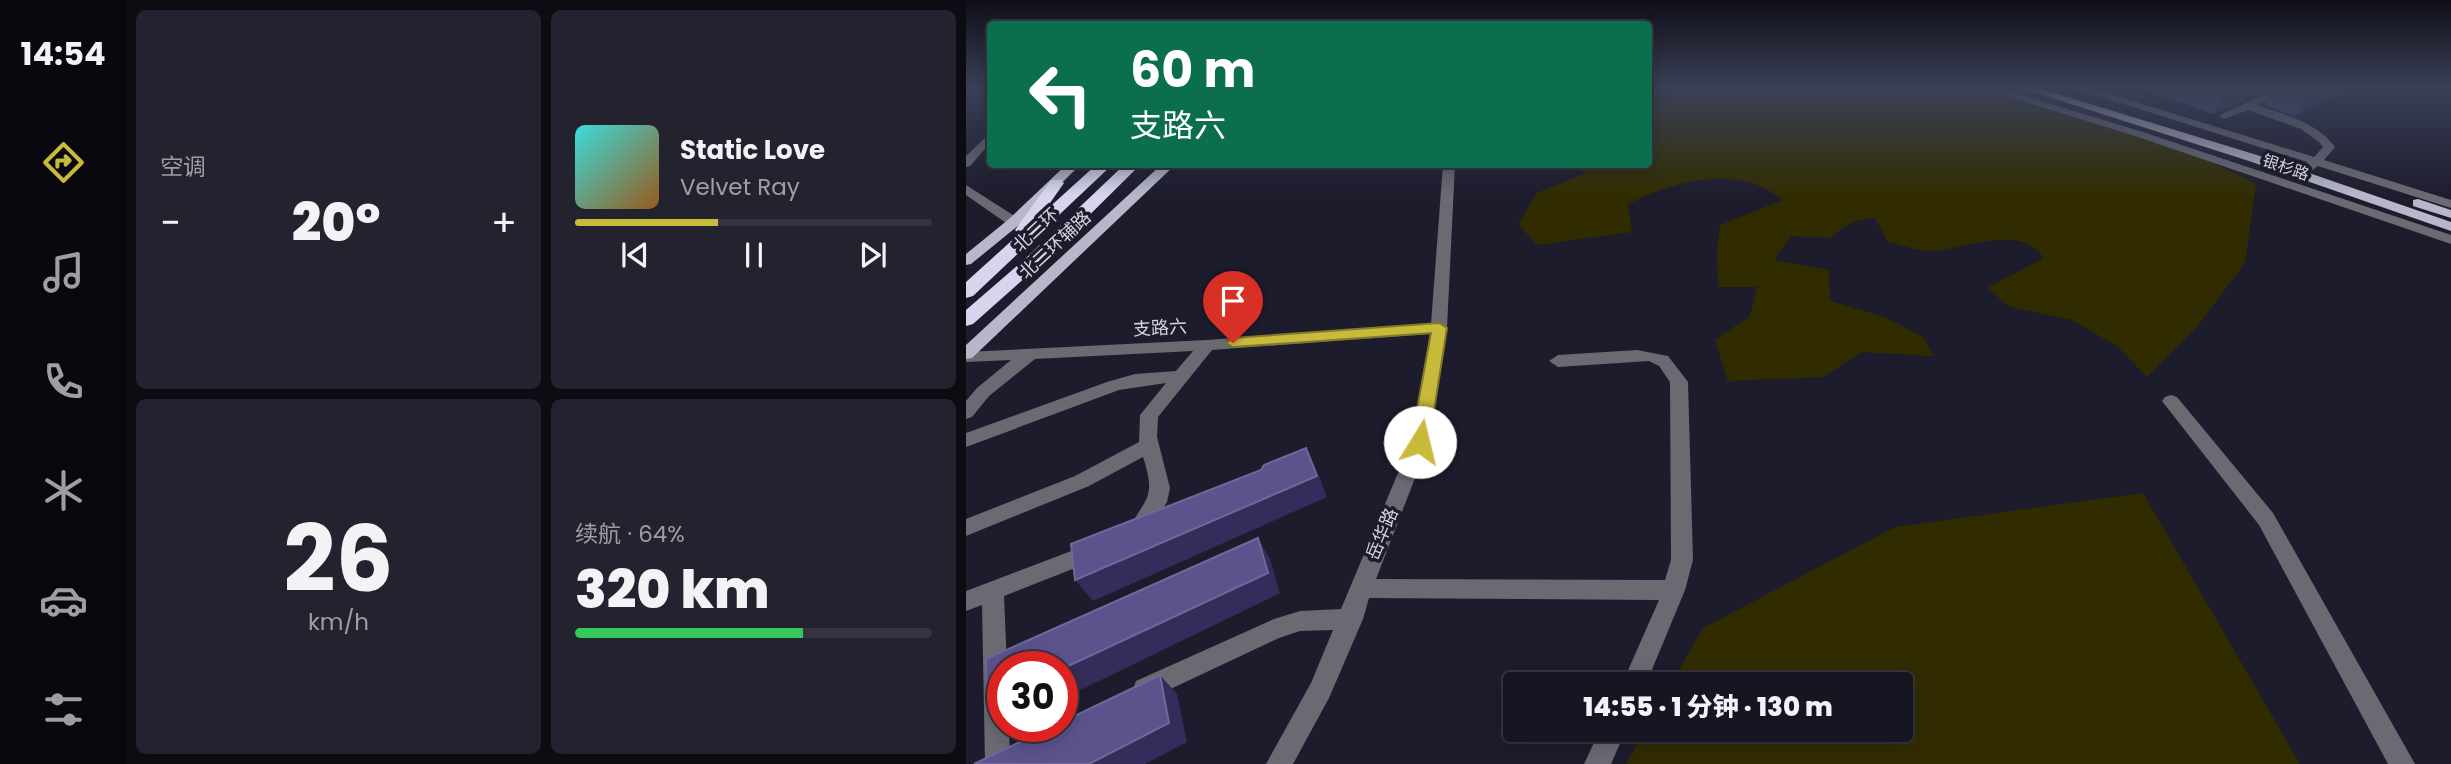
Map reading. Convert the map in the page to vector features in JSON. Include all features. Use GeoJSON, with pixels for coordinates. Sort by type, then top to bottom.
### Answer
{"type":"FeatureCollection","features":[{"type":"Feature","properties":{"kind":"highway","name":"北二环"},"geometry":{"type":"LineString","coordinates":[[966,292],[1102,168]]}},
{"type":"Feature","properties":{"kind":"highway","name":"北二环"},"geometry":{"type":"LineString","coordinates":[[966,320],[1031,263],[1131,168]]}},
{"type":"Feature","properties":{"kind":"highway"},"geometry":{"type":"LineString","coordinates":[[996,267],[1056,183]]}},
{"type":"Feature","properties":{"kind":"main road","name":"银杉路"},"geometry":{"type":"LineString","coordinates":[[2155,125],[2309,168],[2451,227]]}},
{"type":"Feature","properties":{"kind":"main road","name":"银杉路"},"geometry":{"type":"LineString","coordinates":[[2180,125],[2451,214]]}},
{"type":"Feature","properties":{"kind":"main road"},"geometry":{"type":"LineString","coordinates":[[966,261],[1014,222],[1071,168]]}},
{"type":"Feature","properties":{"kind":"main road","name":"北二环辅路"},"geometry":{"type":"LineString","coordinates":[[966,356],[1166,168]]}},
{"type":"Feature","properties":{"kind":"street","name":"银杉路"},"geometry":{"type":"LineString","coordinates":[[2108,125],[2451,240]]}},
{"type":"Feature","properties":{"kind":"street","name":"银杉路"},"geometry":{"type":"LineString","coordinates":[[2184,125],[2309,168],[2451,205]]}},
{"type":"Feature","properties":{"kind":"street"},"geometry":{"type":"LineString","coordinates":[[2297,125],[2325,140],[2329,147],[2309,168]]}},
{"type":"Feature","properties":{"kind":"street"},"geometry":{"type":"LineString","coordinates":[[966,163],[987,140]]}},
{"type":"Feature","properties":{"kind":"street","name":"岳华路"},"geometry":{"type":"LineString","coordinates":[[1279,764],[1320,690],[1351,619],[1359,588],[1420,442],[1439,328],[1449,168]]}},
{"type":"Feature","properties":{"kind":"street"},"geometry":{"type":"LineString","coordinates":[[966,189],[1014,222]]}},
{"type":"Feature","properties":{"kind":"street","name":"支路六"},"geometry":{"type":"LineString","coordinates":[[966,356],[1208,345],[1439,328]]}},
{"type":"Feature","properties":{"kind":"street"},"geometry":{"type":"LineString","coordinates":[[1125,539],[1159,496],[1159,482],[1147,445],[1145,428],[1149,415],[1208,345]]}},
{"type":"Feature","properties":{"kind":"street"},"geometry":{"type":"LineString","coordinates":[[966,412],[983,392],[1030,354]]}},
{"type":"Feature","properties":{"kind":"street"},"geometry":{"type":"LineString","coordinates":[[1558,361],[1636,356],[1658,358],[1671,368],[1679,382],[1683,544],[1674,590],[1639,672]]}},
{"type":"Feature","properties":{"kind":"street"},"geometry":{"type":"LineString","coordinates":[[966,440],[1112,386],[1135,380],[1182,376]]}},
{"type":"Feature","properties":{"kind":"street"},"geometry":{"type":"LineString","coordinates":[[2171,401],[2266,519],[2402,764]]}},
{"type":"Feature","properties":{"kind":"street"},"geometry":{"type":"LineString","coordinates":[[966,528],[1109,468],[1147,445]]}},
{"type":"Feature","properties":{"kind":"street"},"geometry":{"type":"LineString","coordinates":[[966,601],[1175,519]]}},
{"type":"Feature","properties":{"kind":"street"},"geometry":{"type":"LineString","coordinates":[[1359,588],[1674,590]]}},
{"type":"Feature","properties":{"kind":"street"},"geometry":{"type":"LineString","coordinates":[[993,590],[994,763],[1021,749]]}},
{"type":"Feature","properties":{"kind":"street"},"geometry":{"type":"LineString","coordinates":[[1119,702],[1274,629],[1300,621],[1351,619]]}},
{"type":"Feature","properties":{"kind":"street"},"geometry":{"type":"LineString","coordinates":[[1597,764],[1607,742]]}},
{"type":"Feature","properties":{"kind":"shaded area"},"geometry":{"type":"Polygon","coordinates":[[[1652,125],[2097,125],[2201,157],[2256,184],[2245,263],[2196,328],[2147,377],[2117,346],[2072,320],[2010,307],[1987,288],[2044,258],[2033,247],[2006,239],[1931,251],[1921,250],[1888,242],[1875,218],[1845,226],[1831,238],[1791,236],[1774,260],[1829,270],[1830,301],[1885,317],[1923,337],[1934,356],[1862,352],[1823,377],[1728,381],[1715,340],[1750,316],[1757,287],[1718,287],[1717,249],[1720,225],[1783,200],[1755,184],[1739,180],[1706,179],[1673,186],[1628,204],[1632,232],[1537,245],[1518,224],[1537,193],[1585,173],[1581,168],[1652,168],[1652,125]]]}},
{"type":"Feature","properties":{"kind":"shaded area"},"geometry":{"type":"Polygon","coordinates":[[[2143,493],[2300,764],[1626,764],[1638,742],[1913,742],[1913,672],[1678,672],[1703,628],[1895,527],[2143,493]]]}},
{"type":"Feature","properties":{"kind":"building"},"geometry":{"type":"Polygon","coordinates":[[[1306,448],[1317,476],[1075,580],[1071,544],[1261,470],[1264,465],[1306,448]]]}},
{"type":"Feature","properties":{"kind":"building"},"geometry":{"type":"Polygon","coordinates":[[[1258,538],[1268,573],[1078,662],[1078,651],[1004,651],[1258,538]]]}},
{"type":"Feature","properties":{"kind":"building"},"geometry":{"type":"Polygon","coordinates":[[[1160,675],[1169,723],[1089,764],[974,764],[1020,742],[1078,742],[1078,714],[1160,675]]]}},
{"type":"Feature","properties":{"kind":"route"},"geometry":{"type":"LineString","coordinates":[[1233,343],[1439,328],[1420,442]]}}]}
